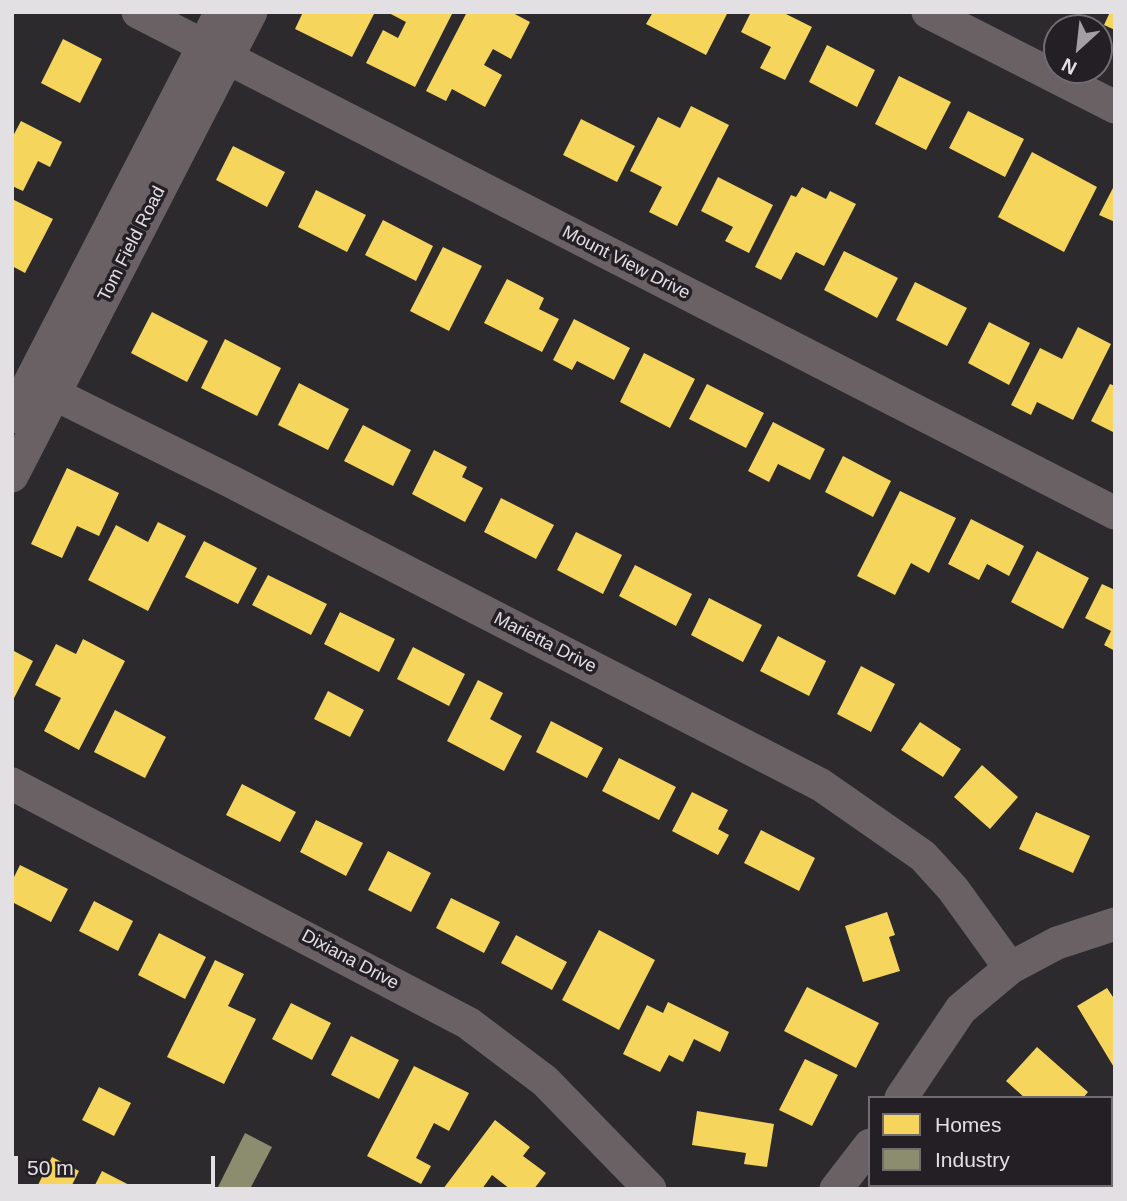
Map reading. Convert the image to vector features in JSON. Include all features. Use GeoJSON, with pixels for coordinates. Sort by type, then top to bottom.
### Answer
{"type":"FeatureCollection","features":[{"type":"Feature","properties":{"kind":"street","name":"Mount View Drive"},"geometry":{"type":"LineString","coordinates":[[138,12],[1115,513]]}},
{"type":"Feature","properties":{"kind":"street","name":"Tom Field Road"},"geometry":{"type":"LineString","coordinates":[[215,52],[221,12]]}},
{"type":"Feature","properties":{"kind":"street","name":"Tom Field Road"},"geometry":{"type":"LineString","coordinates":[[12,477],[42,388],[215,52],[251,12]]}},
{"type":"Feature","properties":{"kind":"street"},"geometry":{"type":"LineString","coordinates":[[929,12],[1115,107]]}},
{"type":"Feature","properties":{"kind":"street","name":"Tom Field Road"},"geometry":{"type":"LineString","coordinates":[[12,417],[42,388]]}},
{"type":"Feature","properties":{"kind":"street","name":"Marietta Drive"},"geometry":{"type":"LineString","coordinates":[[42,388],[241,486],[821,785],[923,856],[953,889],[1010,968]]}},
{"type":"Feature","properties":{"kind":"street","name":"Dixiana Drive"},"geometry":{"type":"LineString","coordinates":[[12,784],[468,1023],[545,1081],[650,1189]]}},
{"type":"Feature","properties":{"kind":"street"},"geometry":{"type":"LineString","coordinates":[[902,1096],[961,1009],[1010,968],[1057,943],[1115,924]]}},
{"type":"Feature","properties":{"kind":"street"},"geometry":{"type":"LineString","coordinates":[[836,1189],[868,1148]]}},
{"type":"Feature","properties":{"kind":"building: Homes"},"geometry":{"type":"Polygon","coordinates":[[[303,12],[375,12],[352,57],[295,29],[303,12]]]}},
{"type":"Feature","properties":{"kind":"building: Homes"},"geometry":{"type":"Polygon","coordinates":[[[387,12],[453,12],[415,87],[366,63],[383,30],[398,38],[406,22],[387,12]]]}},
{"type":"Feature","properties":{"kind":"building: Homes"},"geometry":{"type":"Polygon","coordinates":[[[467,12],[511,12],[530,22],[511,59],[493,49],[484,65],[502,75],[485,107],[452,89],[446,101],[426,91],[467,12]]]}},
{"type":"Feature","properties":{"kind":"building: Homes"},"geometry":{"type":"Polygon","coordinates":[[[653,12],[728,12],[706,55],[646,24],[653,12]]]}},
{"type":"Feature","properties":{"kind":"building: Homes"},"geometry":{"type":"Polygon","coordinates":[[[751,12],[782,12],[812,27],[785,80],[760,68],[771,47],[741,32],[751,12]]]}},
{"type":"Feature","properties":{"kind":"building: Homes"},"geometry":{"type":"Polygon","coordinates":[[[1115,12],[1115,30],[1113,14],[1109,14],[1115,12]]]}},
{"type":"Feature","properties":{"kind":"building: Homes"},"geometry":{"type":"Polygon","coordinates":[[[63,39],[102,59],[80,103],[41,83],[63,39]]]}},
{"type":"Feature","properties":{"kind":"building: Homes"},"geometry":{"type":"Polygon","coordinates":[[[827,45],[875,70],[857,107],[809,82],[827,45]]]}},
{"type":"Feature","properties":{"kind":"building: Homes"},"geometry":{"type":"Polygon","coordinates":[[[899,76],[951,102],[926,150],[875,124],[899,76]]]}},
{"type":"Feature","properties":{"kind":"building: Homes"},"geometry":{"type":"Polygon","coordinates":[[[691,106],[729,125],[677,226],[649,212],[662,187],[630,171],[658,117],[680,128],[691,106]]]}},
{"type":"Feature","properties":{"kind":"building: Homes"},"geometry":{"type":"Polygon","coordinates":[[[968,111],[1024,139],[1005,177],[949,148],[968,111]]]}},
{"type":"Feature","properties":{"kind":"building: Homes"},"geometry":{"type":"Polygon","coordinates":[[[581,119],[635,146],[617,182],[563,155],[581,119]]]}},
{"type":"Feature","properties":{"kind":"building: Homes"},"geometry":{"type":"Polygon","coordinates":[[[21,121],[62,142],[50,167],[38,161],[23,191],[12,186],[12,138],[21,121]]]}},
{"type":"Feature","properties":{"kind":"building: Homes"},"geometry":{"type":"Polygon","coordinates":[[[233,146],[285,172],[267,207],[216,180],[233,146]]]}},
{"type":"Feature","properties":{"kind":"building: Homes"},"geometry":{"type":"Polygon","coordinates":[[[1032,152],[1097,187],[1064,252],[998,217],[1032,152]]]}},
{"type":"Feature","properties":{"kind":"building: Homes"},"geometry":{"type":"Polygon","coordinates":[[[718,177],[773,205],[749,253],[725,241],[733,227],[701,211],[718,177]]]}},
{"type":"Feature","properties":{"kind":"building: Homes"},"geometry":{"type":"Polygon","coordinates":[[[1115,184],[1115,222],[1099,215],[1115,184]]]}},
{"type":"Feature","properties":{"kind":"building: Homes"},"geometry":{"type":"Polygon","coordinates":[[[802,187],[826,199],[830,191],[856,204],[824,266],[796,252],[781,280],[755,267],[791,195],[796,197],[802,187]]]}},
{"type":"Feature","properties":{"kind":"building: Homes"},"geometry":{"type":"Polygon","coordinates":[[[316,190],[366,215],[347,252],[298,227],[316,190]]]}},
{"type":"Feature","properties":{"kind":"building: Homes"},"geometry":{"type":"Polygon","coordinates":[[[12,199],[53,219],[25,273],[12,266],[12,199]]]}},
{"type":"Feature","properties":{"kind":"building: Homes"},"geometry":{"type":"Polygon","coordinates":[[[383,220],[433,246],[416,281],[365,255],[383,220]]]}},
{"type":"Feature","properties":{"kind":"building: Homes"},"geometry":{"type":"Polygon","coordinates":[[[443,247],[482,266],[449,331],[410,311],[443,247]]]}},
{"type":"Feature","properties":{"kind":"building: Homes"},"geometry":{"type":"Polygon","coordinates":[[[844,251],[898,278],[877,318],[824,290],[844,251]]]}},
{"type":"Feature","properties":{"kind":"building: Homes"},"geometry":{"type":"Polygon","coordinates":[[[507,279],[544,298],[539,309],[559,319],[542,352],[484,323],[507,279]]]}},
{"type":"Feature","properties":{"kind":"building: Homes"},"geometry":{"type":"Polygon","coordinates":[[[915,282],[967,308],[947,346],[896,320],[915,282]]]}},
{"type":"Feature","properties":{"kind":"building: Homes"},"geometry":{"type":"Polygon","coordinates":[[[152,312],[208,341],[187,382],[131,353],[152,312]]]}},
{"type":"Feature","properties":{"kind":"building: Homes"},"geometry":{"type":"Polygon","coordinates":[[[574,319],[630,348],[614,380],[577,361],[572,370],[553,360],[574,319]]]}},
{"type":"Feature","properties":{"kind":"building: Homes"},"geometry":{"type":"Polygon","coordinates":[[[989,322],[1030,343],[1009,385],[968,363],[989,322]]]}},
{"type":"Feature","properties":{"kind":"building: Homes"},"geometry":{"type":"Polygon","coordinates":[[[1078,327],[1111,344],[1073,420],[1037,402],[1031,415],[1011,405],[1040,348],[1062,359],[1078,327]]]}},
{"type":"Feature","properties":{"kind":"building: Homes"},"geometry":{"type":"Polygon","coordinates":[[[225,339],[281,368],[257,416],[201,388],[225,339]]]}},
{"type":"Feature","properties":{"kind":"building: Homes"},"geometry":{"type":"Polygon","coordinates":[[[644,353],[695,379],[670,428],[620,402],[644,353]]]}},
{"type":"Feature","properties":{"kind":"building: Homes"},"geometry":{"type":"Polygon","coordinates":[[[299,383],[349,409],[328,450],[278,425],[299,383]]]}},
{"type":"Feature","properties":{"kind":"building: Homes"},"geometry":{"type":"Polygon","coordinates":[[[707,384],[764,413],[746,448],[689,419],[707,384]]]}},
{"type":"Feature","properties":{"kind":"building: Homes"},"geometry":{"type":"Polygon","coordinates":[[[1110,384],[1115,386],[1115,433],[1091,421],[1110,384]]]}},
{"type":"Feature","properties":{"kind":"building: Homes"},"geometry":{"type":"Polygon","coordinates":[[[773,422],[825,449],[810,480],[778,464],[769,482],[748,471],[773,422]]]}},
{"type":"Feature","properties":{"kind":"building: Homes"},"geometry":{"type":"Polygon","coordinates":[[[363,425],[411,450],[393,486],[344,461],[363,425]]]}},
{"type":"Feature","properties":{"kind":"building: Homes"},"geometry":{"type":"Polygon","coordinates":[[[434,450],[467,467],[462,477],[483,488],[465,522],[412,494],[434,450]]]}},
{"type":"Feature","properties":{"kind":"building: Homes"},"geometry":{"type":"Polygon","coordinates":[[[843,456],[891,481],[873,517],[825,492],[843,456]]]}},
{"type":"Feature","properties":{"kind":"building: Homes"},"geometry":{"type":"Polygon","coordinates":[[[67,468],[119,493],[99,536],[77,526],[62,558],[31,544],[67,468]]]}},
{"type":"Feature","properties":{"kind":"building: Homes"},"geometry":{"type":"Polygon","coordinates":[[[900,491],[956,518],[929,573],[911,563],[895,595],[857,576],[900,491]]]}},
{"type":"Feature","properties":{"kind":"building: Homes"},"geometry":{"type":"Polygon","coordinates":[[[501,498],[554,525],[536,559],[484,532],[501,498]]]}},
{"type":"Feature","properties":{"kind":"building: Homes"},"geometry":{"type":"Polygon","coordinates":[[[971,519],[1024,546],[1009,576],[987,564],[979,580],[948,564],[971,519]]]}},
{"type":"Feature","properties":{"kind":"building: Homes"},"geometry":{"type":"Polygon","coordinates":[[[158,522],[186,536],[148,611],[88,580],[116,525],[148,542],[158,522]]]}},
{"type":"Feature","properties":{"kind":"building: Homes"},"geometry":{"type":"Polygon","coordinates":[[[576,532],[622,555],[603,594],[557,570],[576,532]]]}},
{"type":"Feature","properties":{"kind":"building: Homes"},"geometry":{"type":"Polygon","coordinates":[[[204,541],[257,568],[238,604],[185,577],[204,541]]]}},
{"type":"Feature","properties":{"kind":"building: Homes"},"geometry":{"type":"Polygon","coordinates":[[[1037,551],[1089,578],[1063,629],[1011,602],[1037,551]]]}},
{"type":"Feature","properties":{"kind":"building: Homes"},"geometry":{"type":"Polygon","coordinates":[[[635,565],[692,594],[676,626],[619,596],[635,565]]]}},
{"type":"Feature","properties":{"kind":"building: Homes"},"geometry":{"type":"Polygon","coordinates":[[[268,575],[327,604],[311,635],[252,605],[268,575]]]}},
{"type":"Feature","properties":{"kind":"building: Homes"},"geometry":{"type":"Polygon","coordinates":[[[1102,584],[1115,590],[1115,651],[1104,645],[1111,631],[1085,618],[1102,584]]]}},
{"type":"Feature","properties":{"kind":"building: Homes"},"geometry":{"type":"Polygon","coordinates":[[[709,598],[762,625],[743,662],[691,635],[709,598]]]}},
{"type":"Feature","properties":{"kind":"building: Homes"},"geometry":{"type":"Polygon","coordinates":[[[340,612],[395,639],[379,672],[324,644],[340,612]]]}},
{"type":"Feature","properties":{"kind":"building: Homes"},"geometry":{"type":"Polygon","coordinates":[[[778,636],[826,661],[809,696],[760,671],[778,636]]]}},
{"type":"Feature","properties":{"kind":"building: Homes"},"geometry":{"type":"Polygon","coordinates":[[[83,639],[125,661],[79,750],[44,731],[61,698],[35,685],[56,644],[76,654],[83,639]]]}},
{"type":"Feature","properties":{"kind":"building: Homes"},"geometry":{"type":"Polygon","coordinates":[[[413,647],[465,674],[449,706],[397,679],[413,647]]]}},
{"type":"Feature","properties":{"kind":"building: Homes"},"geometry":{"type":"Polygon","coordinates":[[[12,650],[33,661],[12,702],[12,650]]]}},
{"type":"Feature","properties":{"kind":"building: Homes"},"geometry":{"type":"Polygon","coordinates":[[[861,666],[895,684],[871,732],[837,714],[861,666]]]}},
{"type":"Feature","properties":{"kind":"building: Homes"},"geometry":{"type":"Polygon","coordinates":[[[478,680],[503,693],[490,719],[522,736],[504,771],[447,741],[478,680]]]}},
{"type":"Feature","properties":{"kind":"building: Homes"},"geometry":{"type":"Polygon","coordinates":[[[328,691],[364,710],[350,737],[314,719],[328,691]]]}},
{"type":"Feature","properties":{"kind":"building: Homes"},"geometry":{"type":"Polygon","coordinates":[[[115,710],[166,737],[145,778],[94,752],[115,710]]]}},
{"type":"Feature","properties":{"kind":"building: Homes"},"geometry":{"type":"Polygon","coordinates":[[[551,721],[603,748],[587,778],[536,752],[551,721]]]}},
{"type":"Feature","properties":{"kind":"building: Homes"},"geometry":{"type":"Polygon","coordinates":[[[920,722],[961,749],[943,777],[901,750],[920,722]]]}},
{"type":"Feature","properties":{"kind":"building: Homes"},"geometry":{"type":"Polygon","coordinates":[[[619,758],[676,787],[659,820],[602,791],[619,758]]]}},
{"type":"Feature","properties":{"kind":"building: Homes"},"geometry":{"type":"Polygon","coordinates":[[[982,765],[1018,797],[990,829],[954,797],[982,765]]]}},
{"type":"Feature","properties":{"kind":"building: Homes"},"geometry":{"type":"Polygon","coordinates":[[[242,784],[296,812],[280,842],[226,815],[242,784]]]}},
{"type":"Feature","properties":{"kind":"building: Homes"},"geometry":{"type":"Polygon","coordinates":[[[692,792],[728,810],[718,829],[729,835],[718,855],[672,831],[692,792]]]}},
{"type":"Feature","properties":{"kind":"building: Homes"},"geometry":{"type":"Polygon","coordinates":[[[1036,812],[1090,836],[1073,873],[1019,849],[1036,812]]]}},
{"type":"Feature","properties":{"kind":"building: Homes"},"geometry":{"type":"Polygon","coordinates":[[[316,820],[363,843],[346,876],[300,852],[316,820]]]}},
{"type":"Feature","properties":{"kind":"building: Homes"},"geometry":{"type":"Polygon","coordinates":[[[761,830],[815,858],[799,891],[744,863],[761,830]]]}},
{"type":"Feature","properties":{"kind":"building: Homes"},"geometry":{"type":"Polygon","coordinates":[[[388,851],[431,873],[411,912],[368,890],[388,851]]]}},
{"type":"Feature","properties":{"kind":"building: Homes"},"geometry":{"type":"Polygon","coordinates":[[[20,865],[68,889],[51,922],[12,902],[12,881],[20,865]]]}},
{"type":"Feature","properties":{"kind":"building: Homes"},"geometry":{"type":"Polygon","coordinates":[[[451,898],[500,922],[484,953],[436,928],[451,898]]]}},
{"type":"Feature","properties":{"kind":"building: Homes"},"geometry":{"type":"Polygon","coordinates":[[[94,901],[133,921],[118,951],[79,931],[94,901]]]}},
{"type":"Feature","properties":{"kind":"building: Homes"},"geometry":{"type":"Polygon","coordinates":[[[887,912],[895,935],[889,937],[900,971],[863,982],[845,926],[887,912]]]}},
{"type":"Feature","properties":{"kind":"building: Homes"},"geometry":{"type":"Polygon","coordinates":[[[599,930],[655,960],[619,1030],[562,1000],[599,930]]]}},
{"type":"Feature","properties":{"kind":"building: Homes"},"geometry":{"type":"Polygon","coordinates":[[[159,933],[206,957],[185,999],[138,975],[159,933]]]}},
{"type":"Feature","properties":{"kind":"building: Homes"},"geometry":{"type":"Polygon","coordinates":[[[516,935],[567,962],[552,990],[501,963],[516,935]]]}},
{"type":"Feature","properties":{"kind":"building: Homes"},"geometry":{"type":"Polygon","coordinates":[[[215,960],[244,974],[228,1006],[256,1019],[224,1084],[167,1057],[215,960]]]}},
{"type":"Feature","properties":{"kind":"building: Homes"},"geometry":{"type":"Polygon","coordinates":[[[807,987],[879,1023],[856,1068],[784,1031],[807,987]]]}},
{"type":"Feature","properties":{"kind":"building: Homes"},"geometry":{"type":"Polygon","coordinates":[[[1107,988],[1115,1000],[1115,1069],[1077,1006],[1107,988]]]}},
{"type":"Feature","properties":{"kind":"building: Homes"},"geometry":{"type":"Polygon","coordinates":[[[668,1002],[729,1032],[720,1052],[694,1039],[683,1062],[669,1055],[660,1072],[623,1054],[647,1005],[663,1013],[668,1002]]]}},
{"type":"Feature","properties":{"kind":"building: Homes"},"geometry":{"type":"Polygon","coordinates":[[[291,1003],[331,1023],[312,1060],[272,1039],[291,1003]]]}},
{"type":"Feature","properties":{"kind":"building: Homes"},"geometry":{"type":"Polygon","coordinates":[[[351,1036],[399,1060],[379,1099],[331,1075],[351,1036]]]}},
{"type":"Feature","properties":{"kind":"building: Homes"},"geometry":{"type":"Polygon","coordinates":[[[1037,1047],[1088,1092],[1085,1096],[1023,1096],[1006,1081],[1037,1047]]]}},
{"type":"Feature","properties":{"kind":"building: Homes"},"geometry":{"type":"Polygon","coordinates":[[[805,1059],[838,1075],[812,1126],[779,1110],[805,1059]]]}},
{"type":"Feature","properties":{"kind":"building: Homes"},"geometry":{"type":"Polygon","coordinates":[[[414,1066],[469,1093],[449,1131],[434,1123],[416,1158],[431,1166],[421,1184],[367,1156],[414,1066]]]}},
{"type":"Feature","properties":{"kind":"building: Homes"},"geometry":{"type":"Polygon","coordinates":[[[99,1087],[131,1103],[114,1136],[82,1120],[99,1087]]]}},
{"type":"Feature","properties":{"kind":"building: Homes"},"geometry":{"type":"Polygon","coordinates":[[[697,1111],[774,1124],[767,1167],[744,1164],[746,1153],[692,1145],[697,1111]]]}},
{"type":"Feature","properties":{"kind":"building: Homes"},"geometry":{"type":"Polygon","coordinates":[[[495,1120],[530,1147],[523,1156],[546,1173],[534,1189],[510,1189],[492,1175],[482,1189],[443,1189],[495,1120]]]}},
{"type":"Feature","properties":{"kind":"building: Homes"},"geometry":{"type":"Polygon","coordinates":[[[52,1157],[79,1171],[70,1189],[36,1189],[52,1157]]]}},
{"type":"Feature","properties":{"kind":"building: Homes"},"geometry":{"type":"Polygon","coordinates":[[[102,1171],[137,1189],[93,1189],[102,1171]]]}},
{"type":"Feature","properties":{"kind":"building: Homes"},"geometry":{"type":"Polygon","coordinates":[[[932,1187],[988,1187],[987,1189],[932,1187]]]}},
{"type":"Feature","properties":{"kind":"building: Industry"},"geometry":{"type":"Polygon","coordinates":[[[245,1133],[272,1147],[250,1189],[217,1189],[245,1133]]]}}]}
